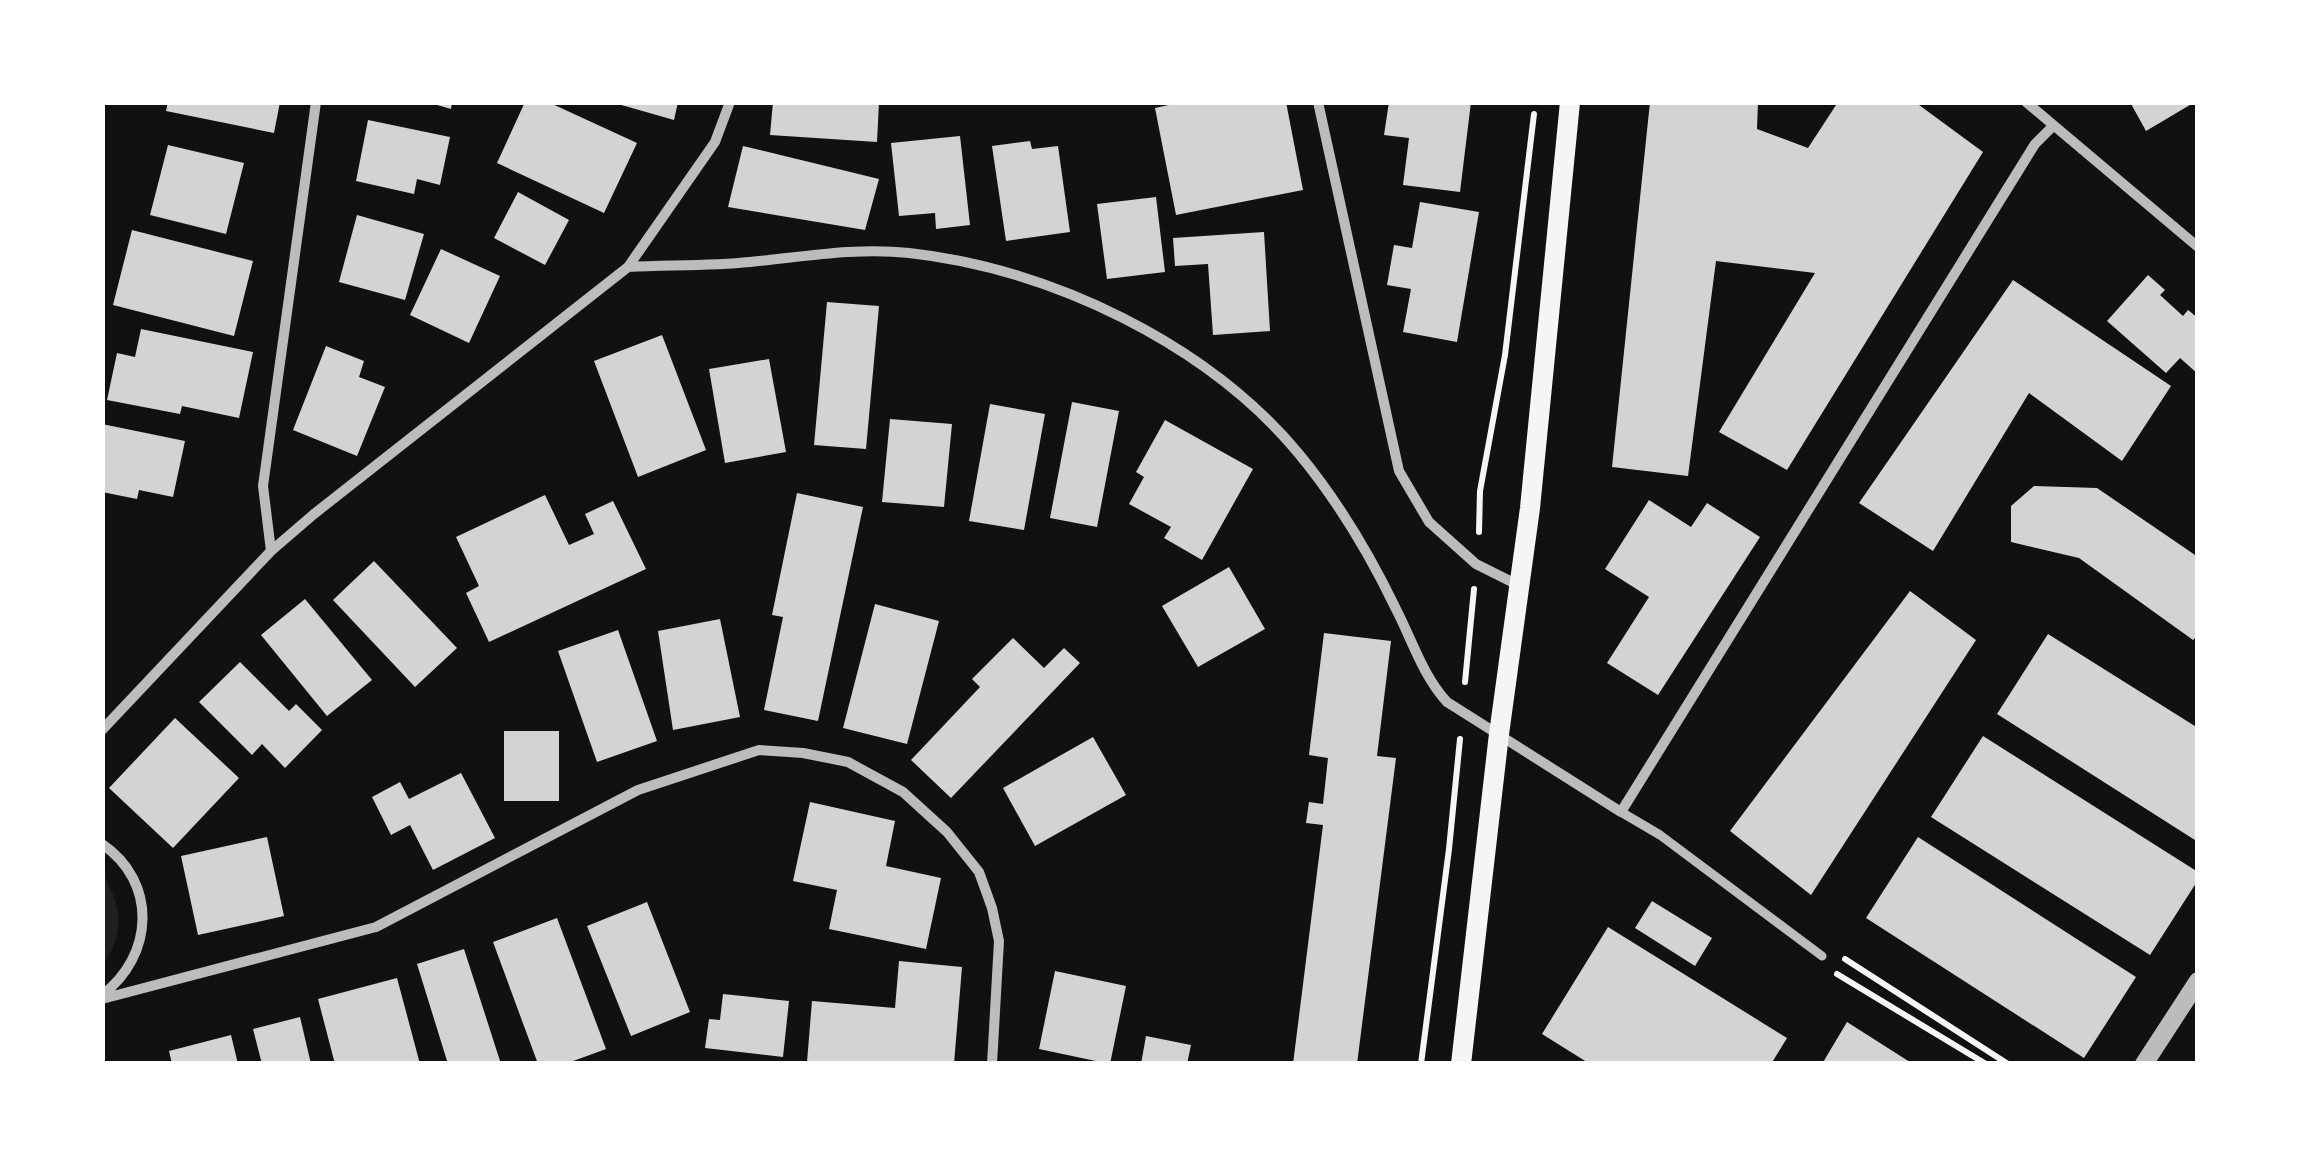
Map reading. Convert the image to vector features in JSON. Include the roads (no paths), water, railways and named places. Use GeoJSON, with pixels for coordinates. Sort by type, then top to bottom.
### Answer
{"type":"FeatureCollection","features":[{"type":"Feature","properties":{"kind":"main road"},"geometry":{"type":"LineString","coordinates":[[1461,1064],[1530,508],[1570,102]]}},
{"type":"Feature","properties":{"kind":"street"},"geometry":{"type":"LineString","coordinates":[[271,551],[263,486],[316,102]]}},
{"type":"Feature","properties":{"kind":"street"},"geometry":{"type":"LineString","coordinates":[[102,730],[271,551],[628,266],[715,142],[730,102]]}},
{"type":"Feature","properties":{"kind":"street"},"geometry":{"type":"LineString","coordinates":[[1318,102],[1399,470],[1429,522],[1476,564],[1518,585]]}},
{"type":"Feature","properties":{"kind":"street"},"geometry":{"type":"LineString","coordinates":[[2026,102],[2198,247]]}},
{"type":"Feature","properties":{"kind":"street"},"geometry":{"type":"LineString","coordinates":[[1620,812],[2035,144],[2053,126]]}},
{"type":"Feature","properties":{"kind":"street"},"geometry":{"type":"LineString","coordinates":[[628,266],[906,252],[979,264],[1052,287],[1121,317],[1180,350],[1236,392],[1298,453],[1348,523],[1433,686],[1446,702],[1660,835],[1822,956]]}},
{"type":"Feature","properties":{"kind":"street"},"geometry":{"type":"LineString","coordinates":[[102,997],[376,927],[638,790],[759,750],[803,753],[848,762],[903,792],[947,832],[979,872],[999,941],[992,1064]]}},
{"type":"Feature","properties":{"kind":"street"},"geometry":{"type":"LineString","coordinates":[[102,844],[116,854],[135,883],[142,905],[143,928],[135,959],[102,997]]}},
{"type":"Feature","properties":{"kind":"street"},"geometry":{"type":"LineString","coordinates":[[2144,1064],[2198,981]]}}]}
